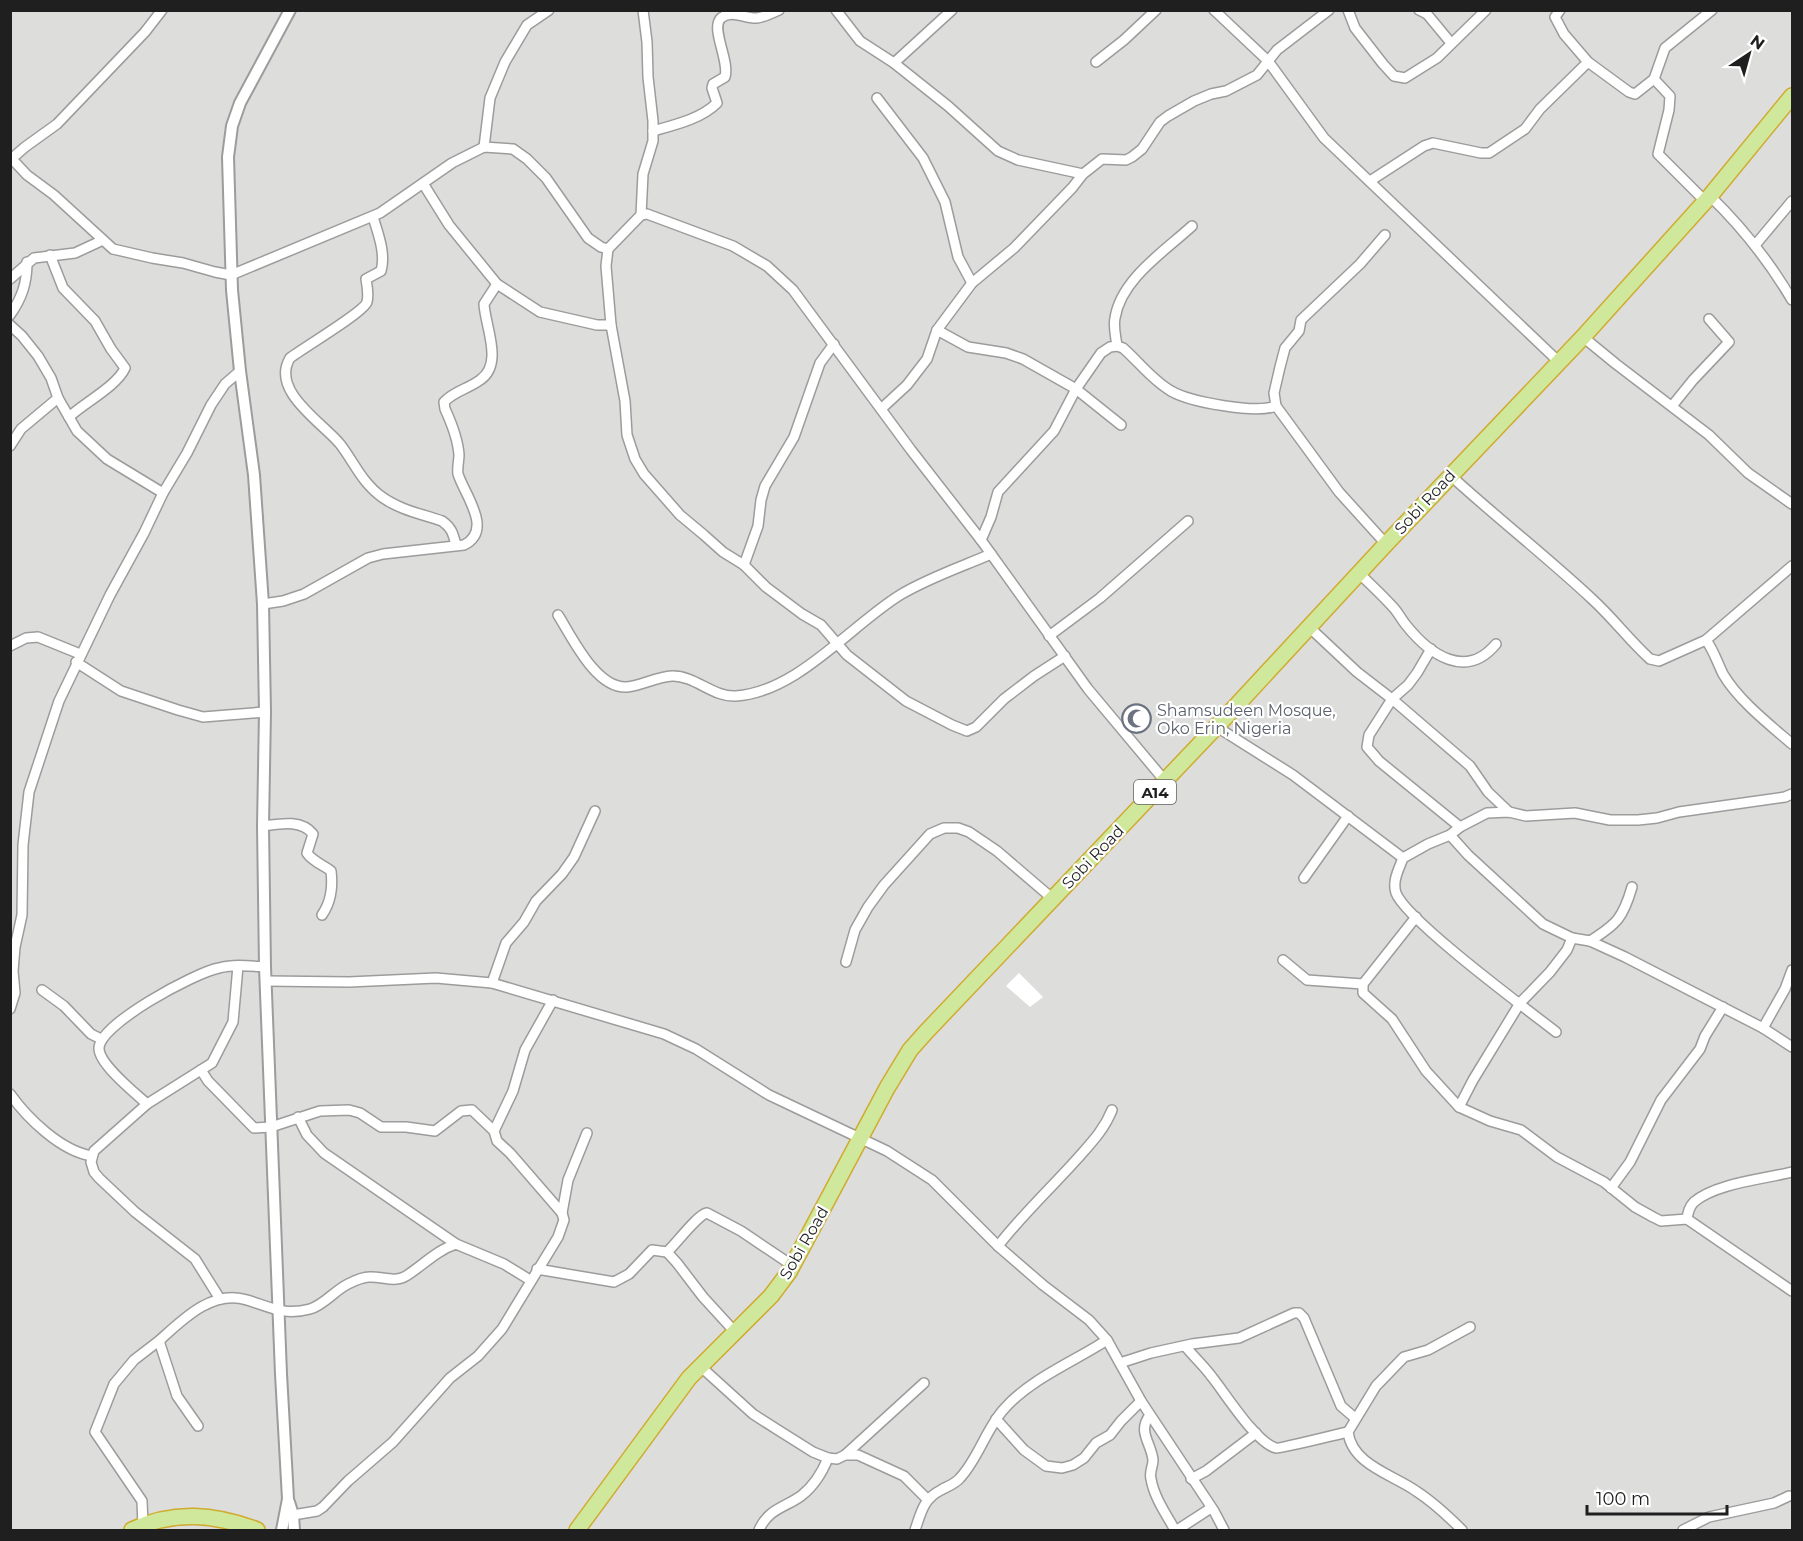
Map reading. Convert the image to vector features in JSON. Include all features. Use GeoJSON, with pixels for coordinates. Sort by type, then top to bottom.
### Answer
{"type":"FeatureCollection","features":[{"type":"Feature","properties":{"kind":"highway","name":"Sobi Road"},"geometry":{"type":"LineString","coordinates":[[577,1530],[673,1399],[700,1366],[771,1296],[793,1266],[887,1088],[910,1050],[1559,362],[1707,199],[1792,96]]}},
{"type":"Feature","properties":{"kind":"highway"},"geometry":{"type":"LineString","coordinates":[[144,1529],[179,1516],[197,1516],[218,1518],[256,1530]]}},
{"type":"Feature","properties":{"kind":"highway"},"geometry":{"type":"LineString","coordinates":[[144,1529],[197,1525],[233,1530]]}},
{"type":"Feature","properties":{"kind":"street"},"geometry":{"type":"LineString","coordinates":[[162,10],[145,32],[62,119],[11,160],[114,249],[183,262],[231,275],[373,217],[424,185],[452,163],[484,147],[513,149],[527,159],[546,178],[588,238],[608,249]]}},
{"type":"Feature","properties":{"kind":"street"},"geometry":{"type":"LineString","coordinates":[[282,1530],[288,1499],[265,967],[263,604],[254,476],[240,371],[231,275],[228,157],[232,126],[240,103],[290,10]]}},
{"type":"Feature","properties":{"kind":"street"},"geometry":{"type":"LineString","coordinates":[[484,147],[490,98],[505,62],[527,25],[549,10]]}},
{"type":"Feature","properties":{"kind":"street"},"geometry":{"type":"LineString","coordinates":[[641,215],[643,174],[653,141],[643,10]]}},
{"type":"Feature","properties":{"kind":"street"},"geometry":{"type":"LineString","coordinates":[[653,131],[679,124],[717,103],[712,87],[725,76],[727,68],[718,36],[719,20],[740,14],[755,18],[779,10]]}},
{"type":"Feature","properties":{"kind":"street"},"geometry":{"type":"LineString","coordinates":[[836,10],[860,41],[894,63],[999,151],[1018,160],[1083,174]]}},
{"type":"Feature","properties":{"kind":"street"},"geometry":{"type":"LineString","coordinates":[[894,63],[952,10]]}},
{"type":"Feature","properties":{"kind":"street"},"geometry":{"type":"LineString","coordinates":[[1096,62],[1156,10]]}},
{"type":"Feature","properties":{"kind":"street"},"geometry":{"type":"LineString","coordinates":[[1214,10],[1268,61],[1324,138],[1559,362]]}},
{"type":"Feature","properties":{"kind":"street"},"geometry":{"type":"LineString","coordinates":[[881,409],[907,385],[927,359],[937,330],[972,283],[1014,248],[1083,174],[1102,159],[1126,160],[1132,157],[1142,148],[1160,122],[1168,116],[1194,101],[1211,94],[1226,92],[1257,75],[1277,50],[1329,10]]}},
{"type":"Feature","properties":{"kind":"street"},"geometry":{"type":"LineString","coordinates":[[1348,10],[1355,28],[1394,76],[1405,78],[1418,72],[1437,58],[1486,10]]}},
{"type":"Feature","properties":{"kind":"street"},"geometry":{"type":"LineString","coordinates":[[1419,10],[1427,14],[1451,43]]}},
{"type":"Feature","properties":{"kind":"street"},"geometry":{"type":"LineString","coordinates":[[1560,10],[1556,17],[1564,34],[1588,62],[1635,94],[1654,79],[1665,48],[1712,10]]}},
{"type":"Feature","properties":{"kind":"street"},"geometry":{"type":"LineString","coordinates":[[1370,181],[1424,146],[1433,143],[1489,153],[1525,129],[1540,109],[1588,62]]}},
{"type":"Feature","properties":{"kind":"street"},"geometry":{"type":"LineString","coordinates":[[1654,79],[1670,96],[1669,110],[1658,154],[1707,199],[1736,221],[1774,268],[1792,300]]}},
{"type":"Feature","properties":{"kind":"street"},"geometry":{"type":"LineString","coordinates":[[877,98],[923,158],[945,202],[958,257],[972,283]]}},
{"type":"Feature","properties":{"kind":"street"},"geometry":{"type":"LineString","coordinates":[[424,185],[477,262],[497,284],[540,312],[597,325],[611,325]]}},
{"type":"Feature","properties":{"kind":"street"},"geometry":{"type":"LineString","coordinates":[[1756,244],[1792,201]]}},
{"type":"Feature","properties":{"kind":"street"},"geometry":{"type":"LineString","coordinates":[[1065,656],[1034,676],[1005,699],[976,727],[967,731],[906,701],[847,655],[821,625],[766,587],[744,565],[723,552],[680,515],[644,474],[635,459],[627,435],[625,401],[611,325],[606,266],[608,249],[641,215],[647,214],[733,246],[767,266],[793,290],[910,450],[981,540],[1049,636],[1065,656],[1088,688],[1165,781]]}},
{"type":"Feature","properties":{"kind":"street"},"geometry":{"type":"LineString","coordinates":[[373,217],[383,263],[381,271],[366,279],[368,292],[366,305],[357,314],[290,358],[287,365],[289,384],[300,406],[334,436],[367,484],[395,505],[442,521],[453,532],[456,545]]}},
{"type":"Feature","properties":{"kind":"street"},"geometry":{"type":"LineString","coordinates":[[1117,346],[1115,317],[1131,283],[1192,226]]}},
{"type":"Feature","properties":{"kind":"street"},"geometry":{"type":"LineString","coordinates":[[1385,235],[1360,264],[1301,321],[1299,331],[1286,348],[1274,393],[1276,406],[1339,492],[1386,544]]}},
{"type":"Feature","properties":{"kind":"street"},"geometry":{"type":"LineString","coordinates":[[10,279],[34,258],[75,253],[102,240]]}},
{"type":"Feature","properties":{"kind":"street"},"geometry":{"type":"LineString","coordinates":[[50,255],[63,288],[95,321],[125,368],[121,374],[69,417]]}},
{"type":"Feature","properties":{"kind":"street"},"geometry":{"type":"LineString","coordinates":[[10,315],[26,283],[27,262]]}},
{"type":"Feature","properties":{"kind":"street"},"geometry":{"type":"LineString","coordinates":[[263,604],[283,601],[304,594],[368,558],[383,554],[464,545],[474,538],[477,531],[476,513],[458,474],[459,452],[444,402],[485,376],[489,367],[491,346],[484,304],[497,284]]}},
{"type":"Feature","properties":{"kind":"street"},"geometry":{"type":"LineString","coordinates":[[1672,406],[1692,380],[1729,342],[1709,319]]}},
{"type":"Feature","properties":{"kind":"street"},"geometry":{"type":"LineString","coordinates":[[10,325],[38,356],[77,431],[107,459],[163,493]]}},
{"type":"Feature","properties":{"kind":"street"},"geometry":{"type":"LineString","coordinates":[[937,330],[968,347],[1006,353],[1023,359],[1076,389],[1121,425]]}},
{"type":"Feature","properties":{"kind":"street"},"geometry":{"type":"LineString","coordinates":[[1583,336],[1709,435],[1748,473],[1791,501]]}},
{"type":"Feature","properties":{"kind":"street"},"geometry":{"type":"LineString","coordinates":[[744,565],[758,526],[765,486],[794,437],[820,363],[834,344]]}},
{"type":"Feature","properties":{"kind":"street"},"geometry":{"type":"LineString","coordinates":[[981,540],[992,517],[998,492],[1054,431],[1076,389],[1101,353],[1110,347],[1123,348],[1151,376],[1172,392],[1228,407],[1254,409],[1276,406]]}},
{"type":"Feature","properties":{"kind":"street"},"geometry":{"type":"LineString","coordinates":[[10,1009],[15,993],[13,971],[15,947],[22,915],[23,845],[29,792],[59,701],[110,595],[211,405],[225,384],[240,371]]}},
{"type":"Feature","properties":{"kind":"street"},"geometry":{"type":"LineString","coordinates":[[10,446],[21,429],[58,398]]}},
{"type":"Feature","properties":{"kind":"street"},"geometry":{"type":"LineString","coordinates":[[1450,475],[1587,594],[1650,659],[1659,661],[1706,640],[1792,566]]}},
{"type":"Feature","properties":{"kind":"street"},"geometry":{"type":"LineString","coordinates":[[1049,636],[1100,598],[1188,521]]}},
{"type":"Feature","properties":{"kind":"street"},"geometry":{"type":"LineString","coordinates":[[558,615],[590,666],[607,681],[625,687],[672,676],[734,697],[761,692],[802,671],[900,595],[991,554]]}},
{"type":"Feature","properties":{"kind":"street"},"geometry":{"type":"LineString","coordinates":[[1359,573],[1407,626],[1431,649],[1444,657],[1463,663],[1473,662],[1496,644]]}},
{"type":"Feature","properties":{"kind":"street"},"geometry":{"type":"LineString","coordinates":[[1309,627],[1357,672],[1470,766],[1488,792],[1509,812]]}},
{"type":"Feature","properties":{"kind":"street"},"geometry":{"type":"LineString","coordinates":[[10,646],[26,638],[38,637],[78,658],[121,691],[203,717],[265,712]]}},
{"type":"Feature","properties":{"kind":"street"},"geometry":{"type":"LineString","coordinates":[[1706,640],[1724,675],[1758,715],[1792,744]]}},
{"type":"Feature","properties":{"kind":"street"},"geometry":{"type":"LineString","coordinates":[[1431,649],[1408,685],[1392,699],[1369,735],[1367,747],[1379,761],[1460,827]]}},
{"type":"Feature","properties":{"kind":"street"},"geometry":{"type":"LineString","coordinates":[[1217,727],[1293,775],[1403,858]]}},
{"type":"Feature","properties":{"kind":"street"},"geometry":{"type":"LineString","coordinates":[[1556,1032],[1416,917],[1397,895],[1394,883],[1403,858],[1450,835],[1487,813],[1509,812],[1526,816],[1575,813],[1610,820],[1638,820],[1792,794]]}},
{"type":"Feature","properties":{"kind":"street"},"geometry":{"type":"LineString","coordinates":[[492,983],[506,943],[524,922],[536,901],[562,874],[595,811]]}},
{"type":"Feature","properties":{"kind":"street"},"geometry":{"type":"LineString","coordinates":[[1304,878],[1348,816]]}},
{"type":"Feature","properties":{"kind":"street"},"geometry":{"type":"LineString","coordinates":[[263,825],[292,824],[305,827],[313,834],[307,854],[331,871],[332,879],[330,903],[322,915]]}},
{"type":"Feature","properties":{"kind":"street"},"geometry":{"type":"LineString","coordinates":[[846,962],[855,930],[884,885],[930,834],[944,828],[958,828],[969,832],[996,850],[1053,899]]}},
{"type":"Feature","properties":{"kind":"street"},"geometry":{"type":"LineString","coordinates":[[1450,835],[1468,855],[1543,924],[1572,938],[1590,940],[1763,1028],[1792,1047]]}},
{"type":"Feature","properties":{"kind":"street"},"geometry":{"type":"LineString","coordinates":[[1590,940],[1602,933],[1623,914],[1632,887]]}},
{"type":"Feature","properties":{"kind":"street"},"geometry":{"type":"LineString","coordinates":[[1416,917],[1363,984],[1364,993],[1392,1019],[1426,1071],[1459,1107],[1490,1121],[1521,1130],[1557,1157],[1588,1173],[1635,1207],[1661,1221],[1686,1219],[1792,1291]]}},
{"type":"Feature","properties":{"kind":"street"},"geometry":{"type":"LineString","coordinates":[[1459,1107],[1520,1003],[1550,972],[1567,950],[1572,938]]}},
{"type":"Feature","properties":{"kind":"street"},"geometry":{"type":"LineString","coordinates":[[1284,960],[1307,980],[1363,984]]}},
{"type":"Feature","properties":{"kind":"street"},"geometry":{"type":"LineString","coordinates":[[220,1299],[195,1259],[135,1212],[99,1178],[91,1162],[92,1156],[113,1133],[147,1104],[212,1063],[232,1022],[238,966]]}},
{"type":"Feature","properties":{"kind":"street"},"geometry":{"type":"LineString","coordinates":[[147,1104],[107,1066],[100,1056],[101,1039],[135,1010],[172,988],[217,968],[265,967]]}},
{"type":"Feature","properties":{"kind":"street"},"geometry":{"type":"LineString","coordinates":[[1763,1028],[1785,989],[1792,969]]}},
{"type":"Feature","properties":{"kind":"street"},"geometry":{"type":"LineString","coordinates":[[266,981],[349,982],[436,978],[492,983],[664,1034],[696,1049],[770,1095],[887,1150],[923,1174],[998,1246],[1089,1320],[1107,1340],[1141,1401],[1224,1530]]}},
{"type":"Feature","properties":{"kind":"street"},"geometry":{"type":"LineString","coordinates":[[42,990],[64,1006],[91,1034],[101,1039]]}},
{"type":"Feature","properties":{"kind":"street"},"geometry":{"type":"LineString","coordinates":[[494,1131],[513,1091],[525,1050],[553,1000]]}},
{"type":"Feature","properties":{"kind":"street"},"geometry":{"type":"LineString","coordinates":[[1611,1188],[1630,1162],[1661,1100],[1700,1049],[1705,1036],[1723,1007]]}},
{"type":"Feature","properties":{"kind":"street"},"geometry":{"type":"LineString","coordinates":[[201,1070],[208,1081],[252,1127],[271,1127],[320,1111],[349,1110],[360,1113],[381,1127],[406,1127],[432,1131],[437,1130],[461,1111],[472,1110],[494,1131],[497,1141],[562,1213]]}},
{"type":"Feature","properties":{"kind":"street"},"geometry":{"type":"LineString","coordinates":[[10,1094],[38,1126],[81,1154],[92,1156]]}},
{"type":"Feature","properties":{"kind":"street"},"geometry":{"type":"LineString","coordinates":[[998,1246],[1014,1225],[1106,1126],[1112,1110]]}},
{"type":"Feature","properties":{"kind":"street"},"geometry":{"type":"LineString","coordinates":[[298,1117],[307,1135],[324,1154],[456,1244],[504,1264],[530,1280]]}},
{"type":"Feature","properties":{"kind":"street"},"geometry":{"type":"LineString","coordinates":[[293,1515],[318,1510],[323,1506],[393,1442],[434,1394],[478,1356],[502,1329],[558,1237],[564,1220],[563,1200],[568,1180],[587,1133]]}},
{"type":"Feature","properties":{"kind":"street"},"geometry":{"type":"LineString","coordinates":[[1686,1219],[1688,1210],[1703,1196],[1726,1187],[1792,1172]]}},
{"type":"Feature","properties":{"kind":"street"},"geometry":{"type":"LineString","coordinates":[[667,1252],[699,1216],[707,1213],[762,1244],[793,1266]]}},
{"type":"Feature","properties":{"kind":"street"},"geometry":{"type":"LineString","coordinates":[[144,1529],[142,1501],[95,1432],[114,1384],[127,1366],[190,1314],[210,1302],[234,1297],[279,1312],[308,1310],[321,1304],[345,1285],[368,1277],[395,1280],[405,1277],[423,1263],[456,1244]]}},
{"type":"Feature","properties":{"kind":"street"},"geometry":{"type":"LineString","coordinates":[[537,1269],[614,1282],[629,1275],[652,1250],[667,1252],[735,1332]]}},
{"type":"Feature","properties":{"kind":"street"},"geometry":{"type":"LineString","coordinates":[[1120,1363],[1151,1353],[1239,1338],[1294,1313],[1299,1313],[1304,1318],[1341,1406],[1355,1418]]}},
{"type":"Feature","properties":{"kind":"street"},"geometry":{"type":"LineString","coordinates":[[1462,1530],[1414,1489],[1376,1470],[1350,1442],[1347,1432],[1376,1386],[1404,1357],[1428,1350],[1470,1327]]}},
{"type":"Feature","properties":{"kind":"street"},"geometry":{"type":"LineString","coordinates":[[160,1340],[177,1396],[198,1426]]}},
{"type":"Feature","properties":{"kind":"street"},"geometry":{"type":"LineString","coordinates":[[915,1530],[927,1499],[961,1478],[996,1419],[1014,1398],[1063,1365],[1107,1340]]}},
{"type":"Feature","properties":{"kind":"street"},"geometry":{"type":"LineString","coordinates":[[1185,1346],[1212,1376],[1237,1412],[1256,1433],[1275,1448],[1347,1432]]}},
{"type":"Feature","properties":{"kind":"street"},"geometry":{"type":"LineString","coordinates":[[700,1366],[753,1414],[813,1452],[837,1459],[924,1383]]}},
{"type":"Feature","properties":{"kind":"street"},"geometry":{"type":"LineString","coordinates":[[996,1419],[1024,1450],[1046,1467],[1062,1468],[1073,1465],[1084,1458],[1096,1443],[1110,1436],[1141,1401]]}},
{"type":"Feature","properties":{"kind":"street"},"geometry":{"type":"LineString","coordinates":[[1150,1415],[1143,1431],[1153,1461],[1151,1481],[1159,1501],[1176,1530],[1211,1508]]}},
{"type":"Feature","properties":{"kind":"street"},"geometry":{"type":"LineString","coordinates":[[1191,1479],[1206,1471],[1256,1433]]}},
{"type":"Feature","properties":{"kind":"street"},"geometry":{"type":"LineString","coordinates":[[844,1455],[858,1455],[904,1476],[927,1499]]}},
{"type":"Feature","properties":{"kind":"street"},"geometry":{"type":"LineString","coordinates":[[759,1530],[769,1514],[803,1495],[815,1483],[828,1458]]}},
{"type":"Feature","properties":{"kind":"street"},"geometry":{"type":"LineString","coordinates":[[1683,1530],[1709,1517],[1774,1503],[1789,1496]]}},
{"type":"Feature","properties":{"kind":"street"},"geometry":{"type":"LineString","coordinates":[[288,1499],[293,1515],[294,1530]]}},
{"type":"Feature","properties":{"kind":"shaded area"},"geometry":{"type":"Polygon","coordinates":[[[11,11],[1792,11],[1792,1530],[11,1530],[11,11]]]}},
{"type":"Feature","properties":{"kind":"pier"},"geometry":{"type":"Polygon","coordinates":[[[1019,973],[1043,997],[1030,1007],[1006,986],[1019,973]]]}},
{"type":"Feature","properties":{"kind":"place","name":"Shamsudeen Mosque, Oko Erin, Nigeria"},"geometry":{"type":"Point","coordinates":[1136,719]}}]}
